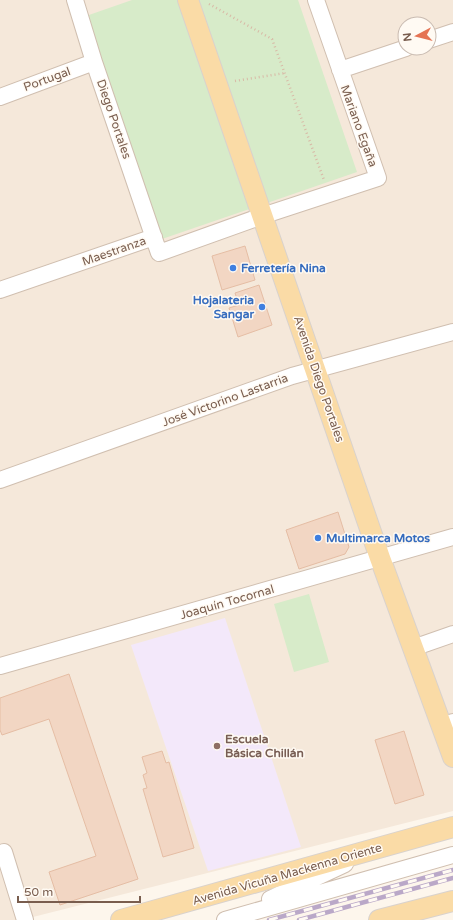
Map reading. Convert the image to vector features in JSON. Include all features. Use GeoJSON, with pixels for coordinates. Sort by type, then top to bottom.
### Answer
{"type":"FeatureCollection","features":[{"type":"Feature","properties":{"kind":"main road","name":"Avenida Diego Portales"},"geometry":{"type":"LineString","coordinates":[[188,0],[380,558],[413,648],[447,724],[453,757]]}},
{"type":"Feature","properties":{"kind":"main road","name":"Avenida Vicuña Mackenna Oriente"},"geometry":{"type":"LineString","coordinates":[[121,920],[453,827]]}},
{"type":"Feature","properties":{"kind":"main road"},"geometry":{"type":"LineString","coordinates":[[379,920],[401,917],[453,900]]}},
{"type":"Feature","properties":{"kind":"street","name":"Diego Portales"},"geometry":{"type":"LineString","coordinates":[[75,0],[94,62],[154,237]]}},
{"type":"Feature","properties":{"kind":"street"},"geometry":{"type":"LineString","coordinates":[[316,0],[340,70]]}},
{"type":"Feature","properties":{"kind":"street"},"geometry":{"type":"LineString","coordinates":[[437,37],[453,32]]}},
{"type":"Feature","properties":{"kind":"street","name":"Mariano Egaña"},"geometry":{"type":"LineString","coordinates":[[262,216],[378,178],[340,70],[397,51]]}},
{"type":"Feature","properties":{"kind":"street","name":"Portugal"},"geometry":{"type":"LineString","coordinates":[[0,97],[94,62]]}},
{"type":"Feature","properties":{"kind":"street","name":"Maestranza"},"geometry":{"type":"LineString","coordinates":[[0,290],[154,237],[159,253],[262,216]]}},
{"type":"Feature","properties":{"kind":"street","name":"José Victorino Lastarria"},"geometry":{"type":"LineString","coordinates":[[0,480],[284,379],[453,332]]}},
{"type":"Feature","properties":{"kind":"street","name":"Joaquín Tocornal"},"geometry":{"type":"LineString","coordinates":[[0,666],[453,537]]}},
{"type":"Feature","properties":{"kind":"street"},"geometry":{"type":"LineString","coordinates":[[413,648],[453,634]]}},
{"type":"Feature","properties":{"kind":"street"},"geometry":{"type":"LineString","coordinates":[[225,920],[379,848]]}},
{"type":"Feature","properties":{"kind":"street"},"geometry":{"type":"LineString","coordinates":[[4,852],[25,920]]}},
{"type":"Feature","properties":{"kind":"street"},"geometry":{"type":"LineString","coordinates":[[225,920],[453,855]]}},
{"type":"Feature","properties":{"kind":"path"},"geometry":{"type":"LineString","coordinates":[[209,4],[272,39],[329,194]]}},
{"type":"Feature","properties":{"kind":"path"},"geometry":{"type":"LineString","coordinates":[[235,81],[285,73]]}},
{"type":"Feature","properties":{"kind":"shaded area"},"geometry":{"type":"Polygon","coordinates":[[[0,0],[453,0],[453,811],[21,920],[0,920],[0,0]]]}},
{"type":"Feature","properties":{"kind":"shaded area","name":"Escuela Básica Chillán"},"geometry":{"type":"Polygon","coordinates":[[[225,618],[301,847],[208,871],[131,645],[225,618]]]}},
{"type":"Feature","properties":{"kind":"green space"},"geometry":{"type":"Polygon","coordinates":[[[132,0],[298,0],[357,172],[162,239],[86,16],[132,0]]]}},
{"type":"Feature","properties":{"kind":"green space"},"geometry":{"type":"Polygon","coordinates":[[[309,594],[329,662],[294,672],[274,604],[309,594]]]}},
{"type":"Feature","properties":{"kind":"building","name":"Ferretería Nina"},"geometry":{"type":"Polygon","coordinates":[[[245,246],[255,280],[222,290],[212,256],[245,246]]]}},
{"type":"Feature","properties":{"kind":"building"},"geometry":{"type":"Polygon","coordinates":[[[259,285],[272,325],[238,337],[229,308],[239,305],[235,293],[259,285]]]}},
{"type":"Feature","properties":{"kind":"building","name":"Multimarca Motos"},"geometry":{"type":"Polygon","coordinates":[[[338,512],[349,547],[345,554],[299,569],[286,530],[338,512]]]}},
{"type":"Feature","properties":{"kind":"building"},"geometry":{"type":"Polygon","coordinates":[[[69,674],[138,879],[60,905],[49,872],[96,856],[49,719],[2,735],[0,730],[0,698],[69,674]]]}},
{"type":"Feature","properties":{"kind":"building"},"geometry":{"type":"Polygon","coordinates":[[[404,731],[424,795],[395,804],[375,740],[404,731]]]}},
{"type":"Feature","properties":{"kind":"building"},"geometry":{"type":"Polygon","coordinates":[[[162,751],[166,763],[169,762],[194,848],[163,857],[143,789],[147,788],[143,775],[147,773],[142,757],[162,751]]]}},
{"type":"Feature","properties":{"kind":"railway"},"geometry":{"type":"LineString","coordinates":[[269,920],[453,870]]}},
{"type":"Feature","properties":{"kind":"railway"},"geometry":{"type":"LineString","coordinates":[[299,920],[453,878]]}},
{"type":"Feature","properties":{"kind":"place","name":"Ferretería Nina"},"geometry":{"type":"Point","coordinates":[233,268]}},
{"type":"Feature","properties":{"kind":"place","name":"Hojalateria Sangar"},"geometry":{"type":"Point","coordinates":[262,307]}},
{"type":"Feature","properties":{"kind":"place","name":"Multimarca Motos"},"geometry":{"type":"Point","coordinates":[318,538]}},
{"type":"Feature","properties":{"kind":"place","name":"Escuela Básica Chillán"},"geometry":{"type":"Point","coordinates":[217,746]}}]}
